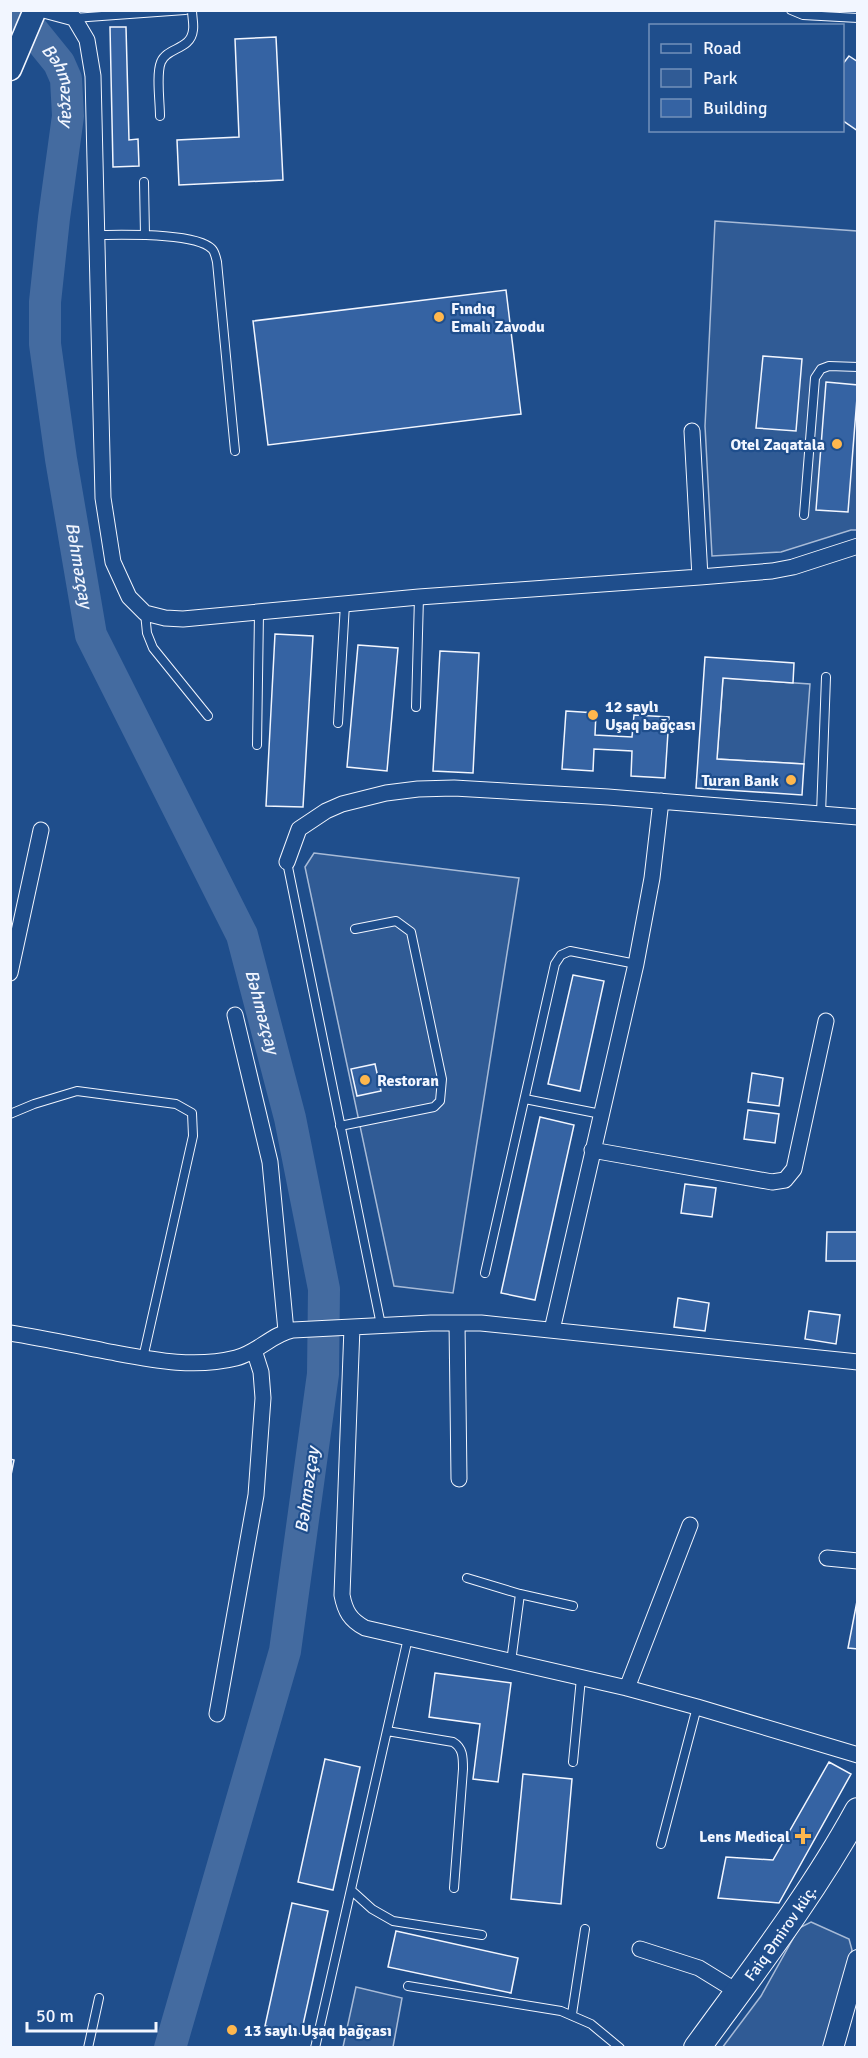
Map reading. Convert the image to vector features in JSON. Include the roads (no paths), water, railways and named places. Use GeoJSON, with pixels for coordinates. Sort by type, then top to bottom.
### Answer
{"type":"FeatureCollection","features":[{"type":"Feature","properties":{"kind":"highway","name":"Faiq Əmirov küç."},"geometry":{"type":"LineString","coordinates":[[697,2048],[854,1829]]}},
{"type":"Feature","properties":{"kind":"main road"},"geometry":{"type":"LineString","coordinates":[[13,55],[35,10]]}},
{"type":"Feature","properties":{"kind":"street"},"geometry":{"type":"LineString","coordinates":[[44,10],[74,18],[87,40],[93,76],[103,498],[113,562],[121,584],[129,597],[145,614],[183,619],[419,597],[700,578],[793,567],[858,546]]}},
{"type":"Feature","properties":{"kind":"street"},"geometry":{"type":"LineString","coordinates":[[692,431],[700,578]]}},
{"type":"Feature","properties":{"kind":"street"},"geometry":{"type":"LineString","coordinates":[[287,862],[299,829],[326,811],[342,804],[386,793],[418,789],[454,788],[661,801],[858,817]]}},
{"type":"Feature","properties":{"kind":"street"},"geometry":{"type":"LineString","coordinates":[[552,1330],[636,964],[652,878],[661,801]]}},
{"type":"Feature","properties":{"kind":"street"},"geometry":{"type":"LineString","coordinates":[[10,973],[41,830]]}},
{"type":"Feature","properties":{"kind":"street"},"geometry":{"type":"LineString","coordinates":[[235,1015],[270,1162],[289,1331]]}},
{"type":"Feature","properties":{"kind":"street"},"geometry":{"type":"LineString","coordinates":[[592,1150],[772,1182],[785,1180],[794,1169],[826,1021]]}},
{"type":"Feature","properties":{"kind":"street"},"geometry":{"type":"LineString","coordinates":[[10,1333],[183,1364],[239,1357],[289,1331],[457,1323],[552,1330],[858,1362]]}},
{"type":"Feature","properties":{"kind":"street"},"geometry":{"type":"LineString","coordinates":[[457,1323],[459,1479]]}},
{"type":"Feature","properties":{"kind":"street"},"geometry":{"type":"LineString","coordinates":[[347,1327],[342,1595],[344,1609],[353,1622],[365,1628],[627,1688],[858,1755]]}},
{"type":"Feature","properties":{"kind":"street"},"geometry":{"type":"LineString","coordinates":[[217,1714],[256,1495],[263,1398],[261,1372],[254,1350]]}},
{"type":"Feature","properties":{"kind":"street"},"geometry":{"type":"LineString","coordinates":[[627,1688],[690,1525]]}},
{"type":"Feature","properties":{"kind":"street"},"geometry":{"type":"LineString","coordinates":[[828,1558],[858,1561]]}},
{"type":"Feature","properties":{"kind":"street"},"geometry":{"type":"LineString","coordinates":[[640,1949],[699,1968],[738,1992]]}},
{"type":"Feature","properties":{"kind":"street"},"geometry":{"type":"LineString","coordinates":[[833,2048],[858,1960]]}},
{"type":"Feature","properties":{"kind":"lane"},"geometry":{"type":"LineString","coordinates":[[74,18],[184,10]]}},
{"type":"Feature","properties":{"kind":"lane"},"geometry":{"type":"LineString","coordinates":[[160,116],[159,71],[161,61],[189,41],[194,30],[192,10]]}},
{"type":"Feature","properties":{"kind":"lane"},"geometry":{"type":"LineString","coordinates":[[790,10],[803,15],[858,18]]}},
{"type":"Feature","properties":{"kind":"lane"},"geometry":{"type":"LineString","coordinates":[[144,182],[145,235]]}},
{"type":"Feature","properties":{"kind":"lane"},"geometry":{"type":"LineString","coordinates":[[97,236],[172,237],[203,243],[213,250],[217,262],[236,451]]}},
{"type":"Feature","properties":{"kind":"lane"},"geometry":{"type":"LineString","coordinates":[[804,515],[815,378],[821,369],[829,366],[858,367]]}},
{"type":"Feature","properties":{"kind":"lane"},"geometry":{"type":"LineString","coordinates":[[416,707],[419,597]]}},
{"type":"Feature","properties":{"kind":"lane"},"geometry":{"type":"LineString","coordinates":[[338,723],[345,603]]}},
{"type":"Feature","properties":{"kind":"lane"},"geometry":{"type":"LineString","coordinates":[[257,745],[259,613]]}},
{"type":"Feature","properties":{"kind":"lane"},"geometry":{"type":"LineString","coordinates":[[145,614],[147,633],[153,648],[208,716]]}},
{"type":"Feature","properties":{"kind":"lane"},"geometry":{"type":"LineString","coordinates":[[821,814],[826,677]]}},
{"type":"Feature","properties":{"kind":"lane"},"geometry":{"type":"LineString","coordinates":[[287,862],[381,1325]]}},
{"type":"Feature","properties":{"kind":"lane"},"geometry":{"type":"LineString","coordinates":[[340,1126],[434,1107],[440,1101],[442,1079],[411,932],[396,921],[356,929]]}},
{"type":"Feature","properties":{"kind":"lane"},"geometry":{"type":"LineString","coordinates":[[485,1274],[555,964],[561,955],[570,951],[636,964]]}},
{"type":"Feature","properties":{"kind":"lane"},"geometry":{"type":"LineString","coordinates":[[10,1114],[77,1091],[176,1104],[192,1113],[193,1136],[143,1358]]}},
{"type":"Feature","properties":{"kind":"lane"},"geometry":{"type":"LineString","coordinates":[[525,1099],[601,1114]]}},
{"type":"Feature","properties":{"kind":"lane"},"geometry":{"type":"LineString","coordinates":[[467,1578],[520,1594],[573,1606]]}},
{"type":"Feature","properties":{"kind":"lane"},"geometry":{"type":"LineString","coordinates":[[511,1662],[520,1594]]}},
{"type":"Feature","properties":{"kind":"lane"},"geometry":{"type":"LineString","coordinates":[[315,2048],[408,1638]]}},
{"type":"Feature","properties":{"kind":"lane"},"geometry":{"type":"LineString","coordinates":[[573,1762],[581,1678]]}},
{"type":"Feature","properties":{"kind":"lane"},"geometry":{"type":"LineString","coordinates":[[661,1844],[697,1707]]}},
{"type":"Feature","properties":{"kind":"lane"},"geometry":{"type":"LineString","coordinates":[[387,1731],[453,1742],[459,1746],[463,1756],[463,1769],[454,1888]]}},
{"type":"Feature","properties":{"kind":"lane"},"geometry":{"type":"LineString","coordinates":[[351,1890],[372,1909],[393,1921],[482,1935]]}},
{"type":"Feature","properties":{"kind":"lane"},"geometry":{"type":"LineString","coordinates":[[572,2014],[585,1929]]}},
{"type":"Feature","properties":{"kind":"lane"},"geometry":{"type":"LineString","coordinates":[[408,1986],[572,2014],[591,2024],[620,2048]]}},
{"type":"Feature","properties":{"kind":"lane"},"geometry":{"type":"LineString","coordinates":[[88,2048],[99,1998]]}},
{"type":"Feature","properties":{"kind":"waterway","name":"Bəhməzçay"},"geometry":{"type":"LineString","coordinates":[[16,10],[59,63],[66,79],[68,116],[45,302],[45,344],[61,459],[91,635],[242,935],[290,1118],[324,1289],[323,1374],[285,1651],[170,2048]]}},
{"type":"Feature","properties":{"kind":"place","name":"Fındıq Emalı Zavodu"},"geometry":{"type":"Point","coordinates":[439,317]}},
{"type":"Feature","properties":{"kind":"place","name":"Otel Zaqatala"},"geometry":{"type":"Point","coordinates":[837,444]}},
{"type":"Feature","properties":{"kind":"place","name":"12 saylı Uşaq bağçası"},"geometry":{"type":"Point","coordinates":[593,715]}},
{"type":"Feature","properties":{"kind":"place","name":"Turan Bank"},"geometry":{"type":"Point","coordinates":[791,780]}},
{"type":"Feature","properties":{"kind":"place","name":"Restoran"},"geometry":{"type":"Point","coordinates":[365,1080]}},
{"type":"Feature","properties":{"kind":"place","name":"Lens Medical"},"geometry":{"type":"Point","coordinates":[803,1836]}},
{"type":"Feature","properties":{"kind":"place","name":"13 saylı Uşaq bağçası"},"geometry":{"type":"Point","coordinates":[232,2030]}}]}
